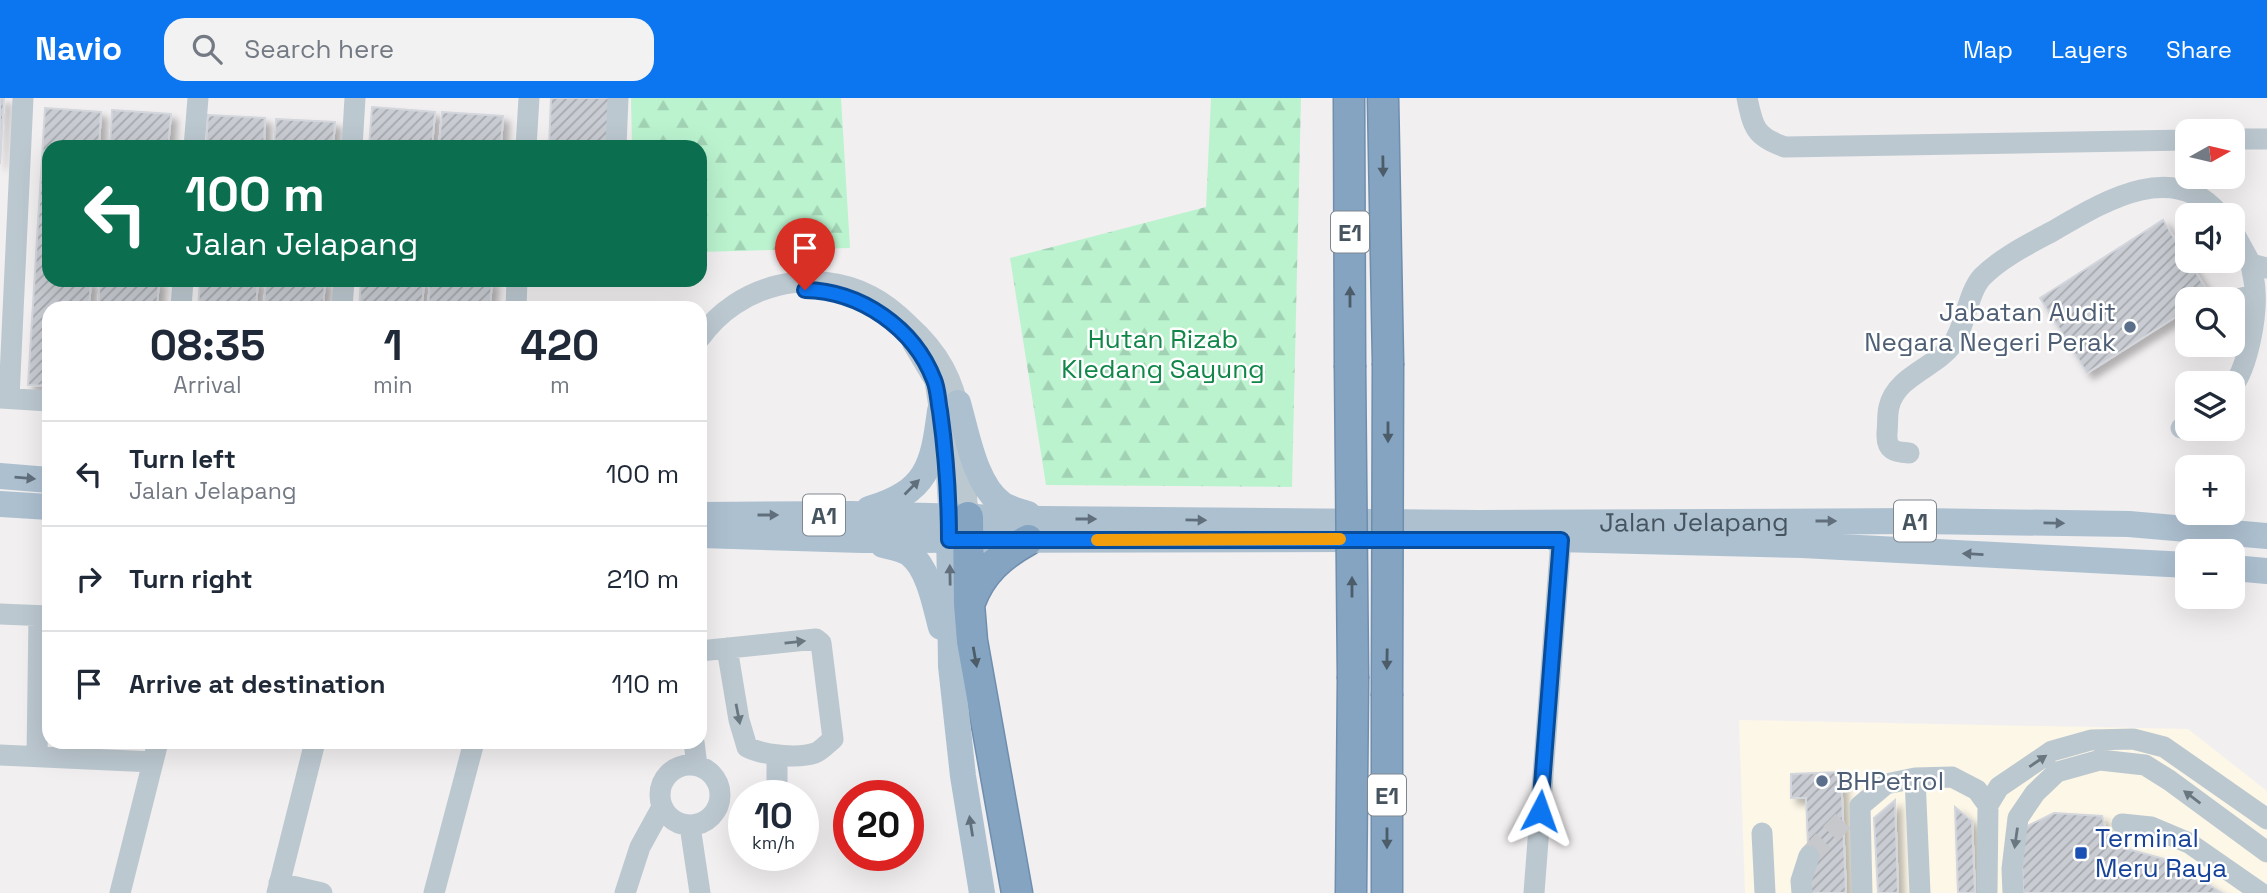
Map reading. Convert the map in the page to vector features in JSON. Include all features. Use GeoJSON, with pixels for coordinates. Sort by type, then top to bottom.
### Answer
{"type":"FeatureCollection","features":[{"type":"Feature","properties":{"kind":"highway","name":"E1"},"geometry":{"type":"LineString","coordinates":[[1349,98],[1353,680],[1351,893]]}},
{"type":"Feature","properties":{"kind":"highway","name":"E1"},"geometry":{"type":"LineString","coordinates":[[1382,98],[1388,363],[1387,893]]}},
{"type":"Feature","properties":{"kind":"highway"},"geometry":{"type":"LineString","coordinates":[[959,528],[970,604],[972,641],[1017,893]]}},
{"type":"Feature","properties":{"kind":"highway"},"geometry":{"type":"LineString","coordinates":[[970,604],[975,588],[991,566],[1035,529]]}},
{"type":"Feature","properties":{"kind":"highway"},"geometry":{"type":"LineString","coordinates":[[1330,893],[1353,741]]}},
{"type":"Feature","properties":{"kind":"main road"},"geometry":{"type":"LineString","coordinates":[[851,514],[896,500],[909,491],[918,481],[934,452],[949,407]]}},
{"type":"Feature","properties":{"kind":"main road"},"geometry":{"type":"LineString","coordinates":[[949,407],[991,494],[1035,529]]}},
{"type":"Feature","properties":{"kind":"main road"},"geometry":{"type":"LineString","coordinates":[[0,476],[42,479]]}},
{"type":"Feature","properties":{"kind":"main road"},"geometry":{"type":"LineString","coordinates":[[0,504],[42,507]]}},
{"type":"Feature","properties":{"kind":"main road","name":"Jalan Jelapang"},"geometry":{"type":"LineString","coordinates":[[707,515],[851,514],[959,528],[1802,545],[2175,564]]}},
{"type":"Feature","properties":{"kind":"main road","name":"Jalan Jelapang"},"geometry":{"type":"LineString","coordinates":[[1035,529],[1919,521],[2129,524],[2267,536]]}},
{"type":"Feature","properties":{"kind":"main road"},"geometry":{"type":"LineString","coordinates":[[951,666],[959,528]]}},
{"type":"Feature","properties":{"kind":"main road","name":"Jalan Jelapang"},"geometry":{"type":"LineString","coordinates":[[707,535],[862,540],[959,528]]}},
{"type":"Feature","properties":{"kind":"main road"},"geometry":{"type":"LineString","coordinates":[[862,540],[893,547],[909,554],[920,568],[933,595],[951,666],[963,776],[982,893]]}},
{"type":"Feature","properties":{"kind":"main road"},"geometry":{"type":"LineString","coordinates":[[2245,569],[2267,571]]}},
{"type":"Feature","properties":{"kind":"street"},"geometry":{"type":"LineString","coordinates":[[23,98],[4,398],[42,401]]}},
{"type":"Feature","properties":{"kind":"street"},"geometry":{"type":"LineString","coordinates":[[195,140],[198,98]]}},
{"type":"Feature","properties":{"kind":"street"},"geometry":{"type":"LineString","coordinates":[[352,140],[355,98]]}},
{"type":"Feature","properties":{"kind":"street"},"geometry":{"type":"LineString","coordinates":[[526,140],[528,98]]}},
{"type":"Feature","properties":{"kind":"street"},"geometry":{"type":"LineString","coordinates":[[615,140],[618,98]]}},
{"type":"Feature","properties":{"kind":"street"},"geometry":{"type":"LineString","coordinates":[[1747,98],[1752,122],[1766,141],[1785,147],[2175,140]]}},
{"type":"Feature","properties":{"kind":"street"},"geometry":{"type":"LineString","coordinates":[[2245,139],[2267,139]]}},
{"type":"Feature","properties":{"kind":"street"},"geometry":{"type":"LineString","coordinates":[[1909,453],[1889,449],[1886,441],[1889,404],[1901,384],[1950,348],[1959,334],[1967,308],[1981,279],[2012,254],[2096,206],[2125,193],[2154,187],[2185,190],[2208,203]]}},
{"type":"Feature","properties":{"kind":"street"},"geometry":{"type":"LineString","coordinates":[[2242,371],[2259,292],[2259,266],[2245,247]]}},
{"type":"Feature","properties":{"kind":"street"},"geometry":{"type":"LineString","coordinates":[[707,329],[724,311],[755,292],[788,283],[840,284],[872,296],[890,308],[925,340],[942,363],[954,387],[949,407],[959,528]]}},
{"type":"Feature","properties":{"kind":"street"},"geometry":{"type":"LineString","coordinates":[[707,345],[730,318],[759,301],[805,290],[838,293],[871,307],[915,346],[949,407]]}},
{"type":"Feature","properties":{"kind":"street"},"geometry":{"type":"LineString","coordinates":[[1534,893],[1561,540]]}},
{"type":"Feature","properties":{"kind":"street"},"geometry":{"type":"LineString","coordinates":[[0,614],[42,616]]}},
{"type":"Feature","properties":{"kind":"street"},"geometry":{"type":"LineString","coordinates":[[707,650],[727,648],[816,639],[821,643],[833,739],[816,753],[777,756],[758,753],[747,747],[739,720],[727,648]]}},
{"type":"Feature","properties":{"kind":"street"},"geometry":{"type":"LineString","coordinates":[[37,757],[42,656]]}},
{"type":"Feature","properties":{"kind":"street"},"geometry":{"type":"LineString","coordinates":[[1987,893],[1988,805],[1999,787],[2052,751],[2091,740],[2133,739],[2164,747],[2267,818]]}},
{"type":"Feature","properties":{"kind":"street"},"geometry":{"type":"LineString","coordinates":[[313,749],[278,888],[322,893]]}},
{"type":"Feature","properties":{"kind":"street"},"geometry":{"type":"LineString","coordinates":[[434,893],[472,749]]}},
{"type":"Feature","properties":{"kind":"street"},"geometry":{"type":"LineString","coordinates":[[684,749],[690,766]]}},
{"type":"Feature","properties":{"kind":"street"},"geometry":{"type":"LineString","coordinates":[[690,766],[693,749]]}},
{"type":"Feature","properties":{"kind":"street"},"geometry":{"type":"LineString","coordinates":[[0,755],[37,757],[155,752],[120,893]]}},
{"type":"Feature","properties":{"kind":"street"},"geometry":{"type":"LineString","coordinates":[[777,756],[777,780]]}},
{"type":"Feature","properties":{"kind":"street"},"geometry":{"type":"LineString","coordinates":[[2013,893],[2012,869],[2018,818],[2035,793],[2057,772],[2100,760],[2145,765],[2267,852]]}},
{"type":"Feature","properties":{"kind":"street"},"geometry":{"type":"LineString","coordinates":[[690,766],[706,769],[718,784],[719,803],[715,812],[700,824],[690,826],[673,820],[662,807],[660,789],[668,774],[690,766]]}},
{"type":"Feature","properties":{"kind":"street"},"geometry":{"type":"LineString","coordinates":[[1843,821],[1886,784],[1915,778],[1952,777],[1977,790],[1988,805]]}},
{"type":"Feature","properties":{"kind":"street"},"geometry":{"type":"LineString","coordinates":[[1915,778],[1920,893]]}},
{"type":"Feature","properties":{"kind":"street"},"geometry":{"type":"LineString","coordinates":[[1860,806],[1862,893]]}},
{"type":"Feature","properties":{"kind":"street"},"geometry":{"type":"LineString","coordinates":[[625,893],[640,847],[662,807]]}},
{"type":"Feature","properties":{"kind":"street"},"geometry":{"type":"LineString","coordinates":[[2122,824],[2151,827],[2189,843],[2260,893]]}},
{"type":"Feature","properties":{"kind":"street"},"geometry":{"type":"LineString","coordinates":[[690,826],[700,893]]}},
{"type":"Feature","properties":{"kind":"street"},"geometry":{"type":"LineString","coordinates":[[1762,832],[1765,893]]}},
{"type":"Feature","properties":{"kind":"street"},"geometry":{"type":"LineString","coordinates":[[1802,893],[1801,881],[1808,856]]}},
{"type":"Feature","properties":{"kind":"shaded area"},"geometry":{"type":"Polygon","coordinates":[[[1739,720],[2188,729],[2267,791],[2267,893],[1745,893],[1739,720]]]}},
{"type":"Feature","properties":{"kind":"green space"},"geometry":{"type":"Polygon","coordinates":[[[631,98],[841,98],[850,248],[707,252],[707,140],[632,140],[631,98]]]}},
{"type":"Feature","properties":{"kind":"green space","name":"Hutan Rizab Kledang Sayung"},"geometry":{"type":"Polygon","coordinates":[[[1211,98],[1301,98],[1292,487],[1046,485],[1010,258],[1206,207],[1211,98]]]}},
{"type":"Feature","properties":{"kind":"building"},"geometry":{"type":"Polygon","coordinates":[[[0,98],[4,98],[0,164],[0,98]]]}},
{"type":"Feature","properties":{"kind":"building"},"geometry":{"type":"Polygon","coordinates":[[[551,98],[611,98],[609,140],[549,140],[551,98]]]}},
{"type":"Feature","properties":{"kind":"building"},"geometry":{"type":"Polygon","coordinates":[[[372,107],[435,112],[433,140],[370,140],[372,107]]]}},
{"type":"Feature","properties":{"kind":"building"},"geometry":{"type":"Polygon","coordinates":[[[45,108],[101,112],[99,140],[43,140],[45,108]]]}},
{"type":"Feature","properties":{"kind":"building"},"geometry":{"type":"Polygon","coordinates":[[[112,110],[171,114],[169,140],[110,140],[112,110]]]}},
{"type":"Feature","properties":{"kind":"building"},"geometry":{"type":"Polygon","coordinates":[[[442,112],[503,116],[501,140],[440,140],[442,112]]]}},
{"type":"Feature","properties":{"kind":"building"},"geometry":{"type":"Polygon","coordinates":[[[208,115],[265,118],[264,140],[206,140],[208,115]]]}},
{"type":"Feature","properties":{"kind":"building"},"geometry":{"type":"Polygon","coordinates":[[[276,119],[335,122],[334,140],[274,140],[276,119]]]}},
{"type":"Feature","properties":{"kind":"building"},"geometry":{"type":"Polygon","coordinates":[[[42,157],[42,287],[90,287],[90,301],[42,301],[42,386],[28,385],[42,157]]]}},
{"type":"Feature","properties":{"kind":"building"},"geometry":{"type":"Polygon","coordinates":[[[2163,220],[2175,239],[2175,273],[2196,273],[2205,287],[2175,287],[2175,317],[2087,373],[2040,298],[2163,220]]]}},
{"type":"Feature","properties":{"kind":"building"},"geometry":{"type":"Polygon","coordinates":[[[100,287],[158,287],[158,301],[98,301],[100,287]]]}},
{"type":"Feature","properties":{"kind":"building"},"geometry":{"type":"Polygon","coordinates":[[[200,287],[258,287],[256,301],[198,301],[200,287]]]}},
{"type":"Feature","properties":{"kind":"building"},"geometry":{"type":"Polygon","coordinates":[[[266,287],[324,287],[324,301],[264,301],[266,287]]]}},
{"type":"Feature","properties":{"kind":"building"},"geometry":{"type":"Polygon","coordinates":[[[360,287],[424,287],[422,301],[360,301],[360,287]]]}},
{"type":"Feature","properties":{"kind":"building"},"geometry":{"type":"Polygon","coordinates":[[[430,287],[492,287],[490,301],[428,301],[430,287]]]}},
{"type":"Feature","properties":{"kind":"building"},"geometry":{"type":"Polygon","coordinates":[[[1841,772],[1846,893],[1810,893],[1806,798],[1791,798],[1791,774],[1841,772]]]}},
{"type":"Feature","properties":{"kind":"building"},"geometry":{"type":"Polygon","coordinates":[[[1895,800],[1898,893],[1878,893],[1874,818],[1895,800]]]}},
{"type":"Feature","properties":{"kind":"building"},"geometry":{"type":"Polygon","coordinates":[[[1955,807],[1972,821],[1975,893],[1958,893],[1955,807]]]}},
{"type":"Feature","properties":{"kind":"building","name":"Terminal Meru Raya"},"geometry":{"type":"Polygon","coordinates":[[[2054,813],[2102,816],[2110,844],[2171,861],[2222,893],[2023,893],[2021,829],[2054,813]]]}},
{"type":"Feature","properties":{"kind":"tunnel"},"geometry":{"type":"LineString","coordinates":[[1809,856],[1843,821]]}},
{"type":"Feature","properties":{"kind":"slow traffic"},"geometry":{"type":"LineString","coordinates":[[1097,540],[1340,539]]}},
{"type":"Feature","properties":{"kind":"place","name":"Jabatan Audit Negara Negeri Perak"},"geometry":{"type":"Point","coordinates":[2130,327]}},
{"type":"Feature","properties":{"kind":"place","name":"BHPetrol"},"geometry":{"type":"Point","coordinates":[1822,781]}},
{"type":"Feature","properties":{"kind":"place","name":"Terminal Meru Raya"},"geometry":{"type":"Point","coordinates":[2081,853]}},
{"type":"Feature","properties":{"kind":"route"},"geometry":{"type":"LineString","coordinates":[[805,290],[838,293],[871,307],[915,346],[935,381],[945,446],[949,540],[1561,540],[1540,811]]}}]}
